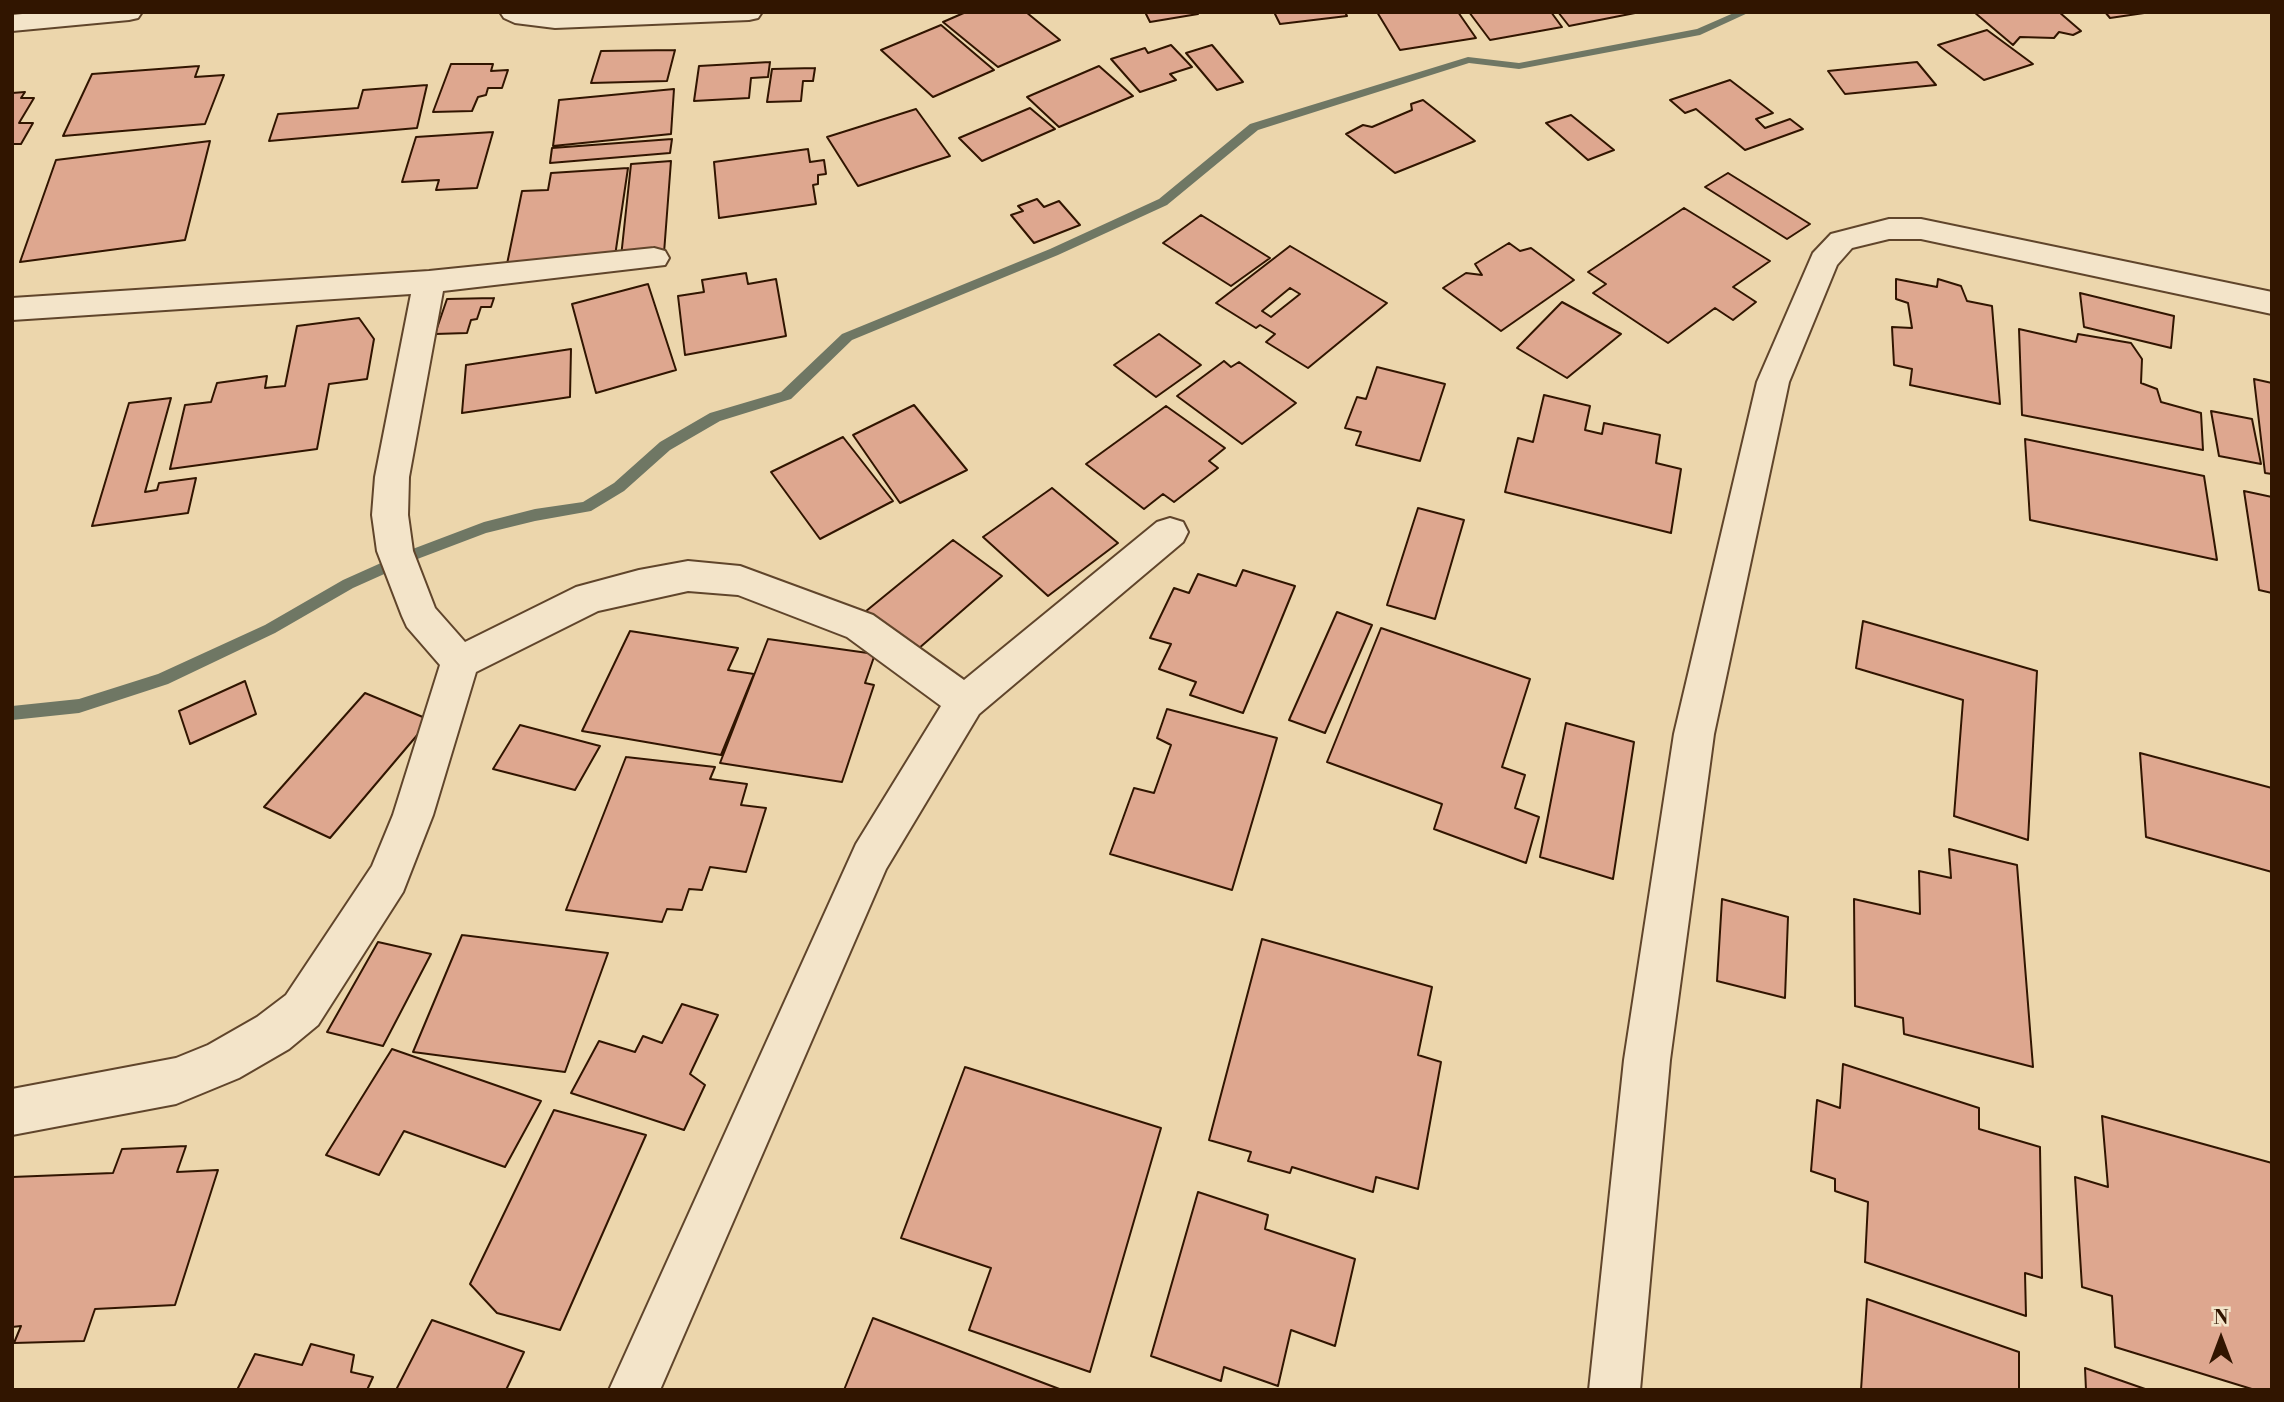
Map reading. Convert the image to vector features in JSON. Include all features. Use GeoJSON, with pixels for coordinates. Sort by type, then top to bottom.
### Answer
{"type":"FeatureCollection","features":[{"type":"Feature","properties":{"kind":"street"},"geometry":{"type":"LineString","coordinates":[[12,23],[129,12]]}},
{"type":"Feature","properties":{"kind":"street"},"geometry":{"type":"LineString","coordinates":[[513,12],[524,17],[555,20],[749,12]]}},
{"type":"Feature","properties":{"kind":"street"},"geometry":{"type":"LineString","coordinates":[[1614,1390],[1647,1060],[1694,734],[1773,382],[1824,260],[1842,241],[1889,229],[1922,229],[2272,303]]}},
{"type":"Feature","properties":{"kind":"street"},"geometry":{"type":"LineString","coordinates":[[12,309],[429,282],[654,258]]}},
{"type":"Feature","properties":{"kind":"street"},"geometry":{"type":"LineString","coordinates":[[429,282],[392,477],[390,515],[400,565],[420,616],[460,662]]}},
{"type":"Feature","properties":{"kind":"street"},"geometry":{"type":"LineString","coordinates":[[634,1390],[871,858],[965,702],[1170,532]]}},
{"type":"Feature","properties":{"kind":"street"},"geometry":{"type":"LineString","coordinates":[[12,1112],[176,1081],[223,1062],[273,1033],[302,1010],[388,878],[413,815],[460,662],[589,598],[688,576],[740,580],[860,626],[965,702]]}},
{"type":"Feature","properties":{"kind":"building"},"geometry":{"type":"Polygon","coordinates":[[[966,12],[1026,12],[1060,40],[998,67],[943,22],[966,12]]]}},
{"type":"Feature","properties":{"kind":"building"},"geometry":{"type":"Polygon","coordinates":[[[1145,12],[1197,12],[1198,14],[1150,22],[1145,12]]]}},
{"type":"Feature","properties":{"kind":"building"},"geometry":{"type":"Polygon","coordinates":[[[1274,12],[1345,12],[1347,16],[1280,24],[1274,12]]]}},
{"type":"Feature","properties":{"kind":"building"},"geometry":{"type":"Polygon","coordinates":[[[1377,12],[1458,12],[1476,38],[1400,50],[1377,12]]]}},
{"type":"Feature","properties":{"kind":"building"},"geometry":{"type":"Polygon","coordinates":[[[1469,12],[1551,12],[1562,27],[1490,40],[1469,12]]]}},
{"type":"Feature","properties":{"kind":"building"},"geometry":{"type":"Polygon","coordinates":[[[1558,12],[1634,12],[1635,13],[1569,26],[1558,12]]]}},
{"type":"Feature","properties":{"kind":"building"},"geometry":{"type":"Polygon","coordinates":[[[1974,12],[2059,12],[2081,31],[2073,35],[2059,32],[2054,38],[2020,37],[2013,45],[1974,12]]]}},
{"type":"Feature","properties":{"kind":"building"},"geometry":{"type":"Polygon","coordinates":[[[2105,12],[2151,12],[2110,18],[2105,12]]]}},
{"type":"Feature","properties":{"kind":"building"},"geometry":{"type":"Polygon","coordinates":[[[941,25],[994,70],[933,97],[881,50],[941,25]]]}},
{"type":"Feature","properties":{"kind":"building"},"geometry":{"type":"Polygon","coordinates":[[[1987,30],[2033,64],[1984,80],[1938,45],[1987,30]]]}},
{"type":"Feature","properties":{"kind":"building"},"geometry":{"type":"Polygon","coordinates":[[[1171,45],[1192,67],[1170,74],[1176,80],[1140,92],[1111,59],[1145,48],[1148,53],[1171,45]]]}},
{"type":"Feature","properties":{"kind":"building"},"geometry":{"type":"Polygon","coordinates":[[[1212,45],[1243,82],[1217,90],[1186,53],[1212,45]]]}},
{"type":"Feature","properties":{"kind":"building"},"geometry":{"type":"Polygon","coordinates":[[[675,50],[667,81],[591,83],[601,51],[675,50]]]}},
{"type":"Feature","properties":{"kind":"building"},"geometry":{"type":"Polygon","coordinates":[[[770,62],[768,77],[751,78],[749,98],[694,101],[699,66],[770,62]]]}},
{"type":"Feature","properties":{"kind":"building"},"geometry":{"type":"Polygon","coordinates":[[[1917,62],[1936,85],[1845,94],[1828,71],[1917,62]]]}},
{"type":"Feature","properties":{"kind":"building"},"geometry":{"type":"Polygon","coordinates":[[[451,64],[493,64],[491,71],[508,70],[502,88],[488,88],[486,95],[478,97],[472,111],[433,112],[451,64]]]}},
{"type":"Feature","properties":{"kind":"building"},"geometry":{"type":"Polygon","coordinates":[[[199,66],[195,77],[224,75],[205,124],[63,136],[92,74],[199,66]]]}},
{"type":"Feature","properties":{"kind":"building"},"geometry":{"type":"Polygon","coordinates":[[[1099,66],[1133,96],[1059,127],[1027,97],[1099,66]]]}},
{"type":"Feature","properties":{"kind":"building"},"geometry":{"type":"Polygon","coordinates":[[[815,68],[813,81],[803,81],[801,101],[767,102],[772,69],[815,68]]]}},
{"type":"Feature","properties":{"kind":"building"},"geometry":{"type":"Polygon","coordinates":[[[1730,80],[1773,113],[1756,119],[1765,128],[1790,119],[1803,129],[1745,150],[1696,109],[1685,113],[1670,100],[1730,80]]]}},
{"type":"Feature","properties":{"kind":"building"},"geometry":{"type":"Polygon","coordinates":[[[427,85],[417,128],[269,141],[278,114],[358,108],[363,90],[427,85]]]}},
{"type":"Feature","properties":{"kind":"building"},"geometry":{"type":"Polygon","coordinates":[[[674,89],[671,134],[553,146],[559,100],[674,89]]]}},
{"type":"Feature","properties":{"kind":"building"},"geometry":{"type":"Polygon","coordinates":[[[25,92],[21,98],[34,98],[19,123],[33,123],[21,144],[12,144],[12,93],[25,92]]]}},
{"type":"Feature","properties":{"kind":"building"},"geometry":{"type":"Polygon","coordinates":[[[1423,100],[1475,141],[1395,173],[1346,134],[1363,125],[1372,127],[1412,110],[1411,104],[1423,100]]]}},
{"type":"Feature","properties":{"kind":"building"},"geometry":{"type":"Polygon","coordinates":[[[1030,108],[1055,129],[982,161],[959,138],[1030,108]]]}},
{"type":"Feature","properties":{"kind":"building"},"geometry":{"type":"Polygon","coordinates":[[[916,109],[950,156],[858,186],[827,137],[916,109]]]}},
{"type":"Feature","properties":{"kind":"building"},"geometry":{"type":"Polygon","coordinates":[[[1571,115],[1614,150],[1588,160],[1546,123],[1571,115]]]}},
{"type":"Feature","properties":{"kind":"building"},"geometry":{"type":"Polygon","coordinates":[[[493,132],[477,188],[436,190],[439,180],[402,182],[416,137],[493,132]]]}},
{"type":"Feature","properties":{"kind":"building"},"geometry":{"type":"Polygon","coordinates":[[[672,139],[670,153],[550,163],[552,148],[672,139]]]}},
{"type":"Feature","properties":{"kind":"building"},"geometry":{"type":"Polygon","coordinates":[[[210,141],[185,240],[20,262],[56,160],[210,141]]]}},
{"type":"Feature","properties":{"kind":"building"},"geometry":{"type":"Polygon","coordinates":[[[808,149],[810,162],[824,160],[826,174],[818,175],[818,184],[813,185],[816,204],[719,218],[714,162],[808,149]]]}},
{"type":"Feature","properties":{"kind":"building"},"geometry":{"type":"Polygon","coordinates":[[[671,161],[664,253],[621,257],[631,164],[671,161]]]}},
{"type":"Feature","properties":{"kind":"building"},"geometry":{"type":"Polygon","coordinates":[[[628,168],[615,256],[507,264],[522,191],[548,190],[551,173],[628,168]]]}},
{"type":"Feature","properties":{"kind":"building"},"geometry":{"type":"Polygon","coordinates":[[[1728,173],[1810,224],[1787,239],[1705,187],[1728,173]]]}},
{"type":"Feature","properties":{"kind":"building"},"geometry":{"type":"Polygon","coordinates":[[[1037,199],[1044,207],[1059,201],[1080,225],[1034,243],[1011,215],[1023,211],[1018,206],[1037,199]]]}},
{"type":"Feature","properties":{"kind":"building"},"geometry":{"type":"Polygon","coordinates":[[[1684,208],[1770,261],[1733,287],[1756,302],[1733,320],[1715,308],[1668,343],[1593,293],[1606,284],[1588,272],[1684,208]]]}},
{"type":"Feature","properties":{"kind":"building"},"geometry":{"type":"Polygon","coordinates":[[[1201,215],[1270,258],[1231,286],[1163,243],[1201,215]]]}},
{"type":"Feature","properties":{"kind":"building"},"geometry":{"type":"Polygon","coordinates":[[[1509,243],[1520,251],[1531,248],[1574,280],[1501,331],[1443,288],[1466,273],[1482,275],[1475,264],[1509,243]]]}},
{"type":"Feature","properties":{"kind":"building"},"geometry":{"type":"Polygon","coordinates":[[[1290,246],[1387,303],[1308,368],[1266,342],[1275,334],[1260,325],[1256,328],[1216,303],[1290,246]],[[1290,288],[1262,311],[1271,317],[1300,294],[1290,288]]]}},
{"type":"Feature","properties":{"kind":"building"},"geometry":{"type":"Polygon","coordinates":[[[746,273],[748,284],[776,279],[786,336],[685,355],[678,296],[704,292],[702,280],[746,273]]]}},
{"type":"Feature","properties":{"kind":"building"},"geometry":{"type":"Polygon","coordinates":[[[1896,279],[1937,287],[1938,279],[1961,286],[1967,301],[1992,306],[2000,404],[1910,385],[1912,369],[1894,365],[1892,327],[1912,328],[1908,303],[1896,299],[1896,279]]]}},
{"type":"Feature","properties":{"kind":"building"},"geometry":{"type":"Polygon","coordinates":[[[648,284],[676,370],[596,393],[572,304],[648,284]]]}},
{"type":"Feature","properties":{"kind":"building"},"geometry":{"type":"Polygon","coordinates":[[[2080,293],[2174,316],[2171,348],[2084,327],[2080,293]]]}},
{"type":"Feature","properties":{"kind":"building"},"geometry":{"type":"Polygon","coordinates":[[[494,298],[491,307],[481,307],[477,319],[471,320],[467,333],[435,334],[447,299],[494,298]]]}},
{"type":"Feature","properties":{"kind":"building"},"geometry":{"type":"Polygon","coordinates":[[[1562,302],[1621,334],[1567,378],[1517,348],[1562,302]]]}},
{"type":"Feature","properties":{"kind":"building"},"geometry":{"type":"Polygon","coordinates":[[[359,318],[374,339],[367,379],[329,384],[317,449],[170,469],[185,405],[211,402],[217,383],[267,376],[265,388],[285,386],[297,326],[359,318]]]}},
{"type":"Feature","properties":{"kind":"building"},"geometry":{"type":"Polygon","coordinates":[[[2019,329],[2076,342],[2078,334],[2131,343],[2142,359],[2141,383],[2157,389],[2161,402],[2201,413],[2203,450],[2022,415],[2019,329]]]}},
{"type":"Feature","properties":{"kind":"building"},"geometry":{"type":"Polygon","coordinates":[[[1159,334],[1201,365],[1156,397],[1114,365],[1159,334]]]}},
{"type":"Feature","properties":{"kind":"building"},"geometry":{"type":"Polygon","coordinates":[[[571,349],[570,397],[462,413],[466,365],[571,349]]]}},
{"type":"Feature","properties":{"kind":"building"},"geometry":{"type":"Polygon","coordinates":[[[1224,361],[1231,367],[1239,362],[1296,403],[1242,444],[1177,396],[1224,361]]]}},
{"type":"Feature","properties":{"kind":"building"},"geometry":{"type":"Polygon","coordinates":[[[1377,367],[1445,384],[1420,461],[1356,445],[1361,432],[1345,428],[1357,397],[1366,399],[1377,367]]]}},
{"type":"Feature","properties":{"kind":"building"},"geometry":{"type":"Polygon","coordinates":[[[2254,379],[2272,383],[2272,474],[2265,473],[2254,379]]]}},
{"type":"Feature","properties":{"kind":"building"},"geometry":{"type":"Polygon","coordinates":[[[1544,395],[1590,406],[1585,430],[1602,434],[1604,423],[1660,435],[1656,463],[1681,469],[1671,533],[1505,492],[1518,438],[1533,442],[1544,395]]]}},
{"type":"Feature","properties":{"kind":"building"},"geometry":{"type":"Polygon","coordinates":[[[171,398],[145,492],[157,490],[159,483],[196,478],[188,513],[92,526],[129,403],[171,398]]]}},
{"type":"Feature","properties":{"kind":"building"},"geometry":{"type":"Polygon","coordinates":[[[914,405],[967,470],[900,503],[853,435],[914,405]]]}},
{"type":"Feature","properties":{"kind":"building"},"geometry":{"type":"Polygon","coordinates":[[[1166,406],[1225,448],[1209,461],[1218,468],[1174,502],[1163,494],[1144,509],[1086,464],[1166,406]]]}},
{"type":"Feature","properties":{"kind":"building"},"geometry":{"type":"Polygon","coordinates":[[[2211,411],[2252,419],[2261,464],[2219,456],[2211,411]]]}},
{"type":"Feature","properties":{"kind":"building"},"geometry":{"type":"Polygon","coordinates":[[[843,437],[893,501],[820,539],[771,472],[843,437]]]}},
{"type":"Feature","properties":{"kind":"building"},"geometry":{"type":"Polygon","coordinates":[[[2025,439],[2204,476],[2217,560],[2030,520],[2025,439]]]}},
{"type":"Feature","properties":{"kind":"building"},"geometry":{"type":"Polygon","coordinates":[[[1052,488],[1118,543],[1048,596],[983,537],[1052,488]]]}},
{"type":"Feature","properties":{"kind":"building"},"geometry":{"type":"Polygon","coordinates":[[[2244,491],[2272,497],[2272,593],[2259,590],[2244,491]]]}},
{"type":"Feature","properties":{"kind":"building"},"geometry":{"type":"Polygon","coordinates":[[[1418,508],[1464,520],[1435,619],[1387,605],[1418,508]]]}},
{"type":"Feature","properties":{"kind":"building"},"geometry":{"type":"Polygon","coordinates":[[[953,540],[1002,576],[910,656],[860,616],[953,540]]]}},
{"type":"Feature","properties":{"kind":"building"},"geometry":{"type":"Polygon","coordinates":[[[1243,570],[1295,586],[1243,713],[1190,695],[1196,682],[1159,669],[1171,644],[1150,638],[1174,588],[1189,593],[1198,574],[1236,586],[1243,570]]]}},
{"type":"Feature","properties":{"kind":"building"},"geometry":{"type":"Polygon","coordinates":[[[1337,612],[1372,625],[1325,733],[1289,720],[1337,612]]]}},
{"type":"Feature","properties":{"kind":"building"},"geometry":{"type":"Polygon","coordinates":[[[1863,621],[2037,671],[2028,840],[1954,816],[1963,700],[1856,668],[1863,621]]]}},
{"type":"Feature","properties":{"kind":"building"},"geometry":{"type":"Polygon","coordinates":[[[1381,628],[1530,679],[1502,767],[1525,775],[1515,808],[1539,817],[1526,863],[1434,829],[1442,804],[1327,762],[1381,628]]]}},
{"type":"Feature","properties":{"kind":"building"},"geometry":{"type":"Polygon","coordinates":[[[630,631],[738,648],[728,670],[754,674],[721,755],[582,731],[630,631]]]}},
{"type":"Feature","properties":{"kind":"building"},"geometry":{"type":"Polygon","coordinates":[[[768,639],[875,654],[865,683],[874,685],[842,782],[720,763],[768,639]]]}},
{"type":"Feature","properties":{"kind":"building"},"geometry":{"type":"Polygon","coordinates":[[[245,681],[256,714],[190,744],[179,711],[245,681]]]}},
{"type":"Feature","properties":{"kind":"building"},"geometry":{"type":"Polygon","coordinates":[[[365,693],[430,720],[330,838],[264,807],[365,693]]]}},
{"type":"Feature","properties":{"kind":"building"},"geometry":{"type":"Polygon","coordinates":[[[1167,709],[1277,738],[1232,890],[1110,854],[1134,788],[1154,793],[1171,745],[1157,738],[1167,709]]]}},
{"type":"Feature","properties":{"kind":"building"},"geometry":{"type":"Polygon","coordinates":[[[1566,723],[1634,742],[1613,879],[1540,857],[1566,723]]]}},
{"type":"Feature","properties":{"kind":"building"},"geometry":{"type":"Polygon","coordinates":[[[520,725],[600,746],[575,790],[493,769],[520,725]]]}},
{"type":"Feature","properties":{"kind":"building"},"geometry":{"type":"Polygon","coordinates":[[[2140,753],[2272,788],[2272,872],[2146,837],[2140,753]]]}},
{"type":"Feature","properties":{"kind":"building"},"geometry":{"type":"Polygon","coordinates":[[[626,757],[715,767],[710,779],[747,784],[741,805],[766,808],[746,872],[710,867],[702,890],[689,889],[682,910],[667,909],[662,922],[566,910],[626,757]]]}},
{"type":"Feature","properties":{"kind":"building"},"geometry":{"type":"Polygon","coordinates":[[[1949,849],[2017,865],[2033,1067],[1904,1034],[1903,1018],[1855,1006],[1854,899],[1920,914],[1919,871],[1951,878],[1949,849]]]}},
{"type":"Feature","properties":{"kind":"building"},"geometry":{"type":"Polygon","coordinates":[[[1722,899],[1788,917],[1785,998],[1717,981],[1722,899]]]}},
{"type":"Feature","properties":{"kind":"building"},"geometry":{"type":"Polygon","coordinates":[[[462,935],[608,953],[565,1072],[413,1052],[462,935]]]}},
{"type":"Feature","properties":{"kind":"building"},"geometry":{"type":"Polygon","coordinates":[[[1262,939],[1432,987],[1418,1055],[1441,1062],[1418,1189],[1376,1177],[1373,1192],[1292,1167],[1290,1173],[1248,1161],[1251,1152],[1209,1140],[1262,939]]]}},
{"type":"Feature","properties":{"kind":"building"},"geometry":{"type":"Polygon","coordinates":[[[378,942],[431,954],[383,1046],[327,1032],[378,942]]]}},
{"type":"Feature","properties":{"kind":"building"},"geometry":{"type":"Polygon","coordinates":[[[682,1004],[718,1015],[690,1074],[705,1085],[684,1130],[571,1093],[599,1041],[635,1052],[643,1036],[662,1043],[682,1004]]]}},
{"type":"Feature","properties":{"kind":"building"},"geometry":{"type":"Polygon","coordinates":[[[392,1049],[541,1101],[505,1167],[404,1131],[379,1175],[326,1155],[392,1049]]]}},
{"type":"Feature","properties":{"kind":"building"},"geometry":{"type":"Polygon","coordinates":[[[1843,1064],[1979,1108],[1979,1129],[2040,1147],[2042,1278],[2025,1273],[2026,1316],[1865,1262],[1868,1202],[1835,1191],[1835,1179],[1811,1171],[1817,1100],[1840,1108],[1843,1064]]]}},
{"type":"Feature","properties":{"kind":"building"},"geometry":{"type":"Polygon","coordinates":[[[965,1067],[1161,1128],[1090,1372],[969,1330],[991,1268],[901,1238],[965,1067]]]}},
{"type":"Feature","properties":{"kind":"building"},"geometry":{"type":"Polygon","coordinates":[[[554,1110],[646,1135],[560,1330],[497,1313],[470,1284],[554,1110]]]}},
{"type":"Feature","properties":{"kind":"building"},"geometry":{"type":"Polygon","coordinates":[[[2102,1116],[2272,1163],[2272,1390],[2255,1390],[2115,1347],[2112,1296],[2082,1287],[2075,1177],[2108,1187],[2102,1116]]]}},
{"type":"Feature","properties":{"kind":"building"},"geometry":{"type":"Polygon","coordinates":[[[186,1146],[177,1172],[218,1170],[175,1305],[95,1309],[84,1341],[14,1343],[21,1326],[12,1327],[12,1177],[113,1173],[122,1149],[186,1146]]]}},
{"type":"Feature","properties":{"kind":"building"},"geometry":{"type":"Polygon","coordinates":[[[1198,1192],[1268,1215],[1265,1229],[1355,1259],[1335,1346],[1291,1330],[1278,1386],[1224,1367],[1221,1381],[1151,1356],[1198,1192]]]}},
{"type":"Feature","properties":{"kind":"building"},"geometry":{"type":"Polygon","coordinates":[[[1867,1299],[2019,1352],[2019,1390],[1861,1390],[1867,1299]]]}},
{"type":"Feature","properties":{"kind":"building"},"geometry":{"type":"Polygon","coordinates":[[[873,1318],[1062,1390],[844,1390],[873,1318]]]}},
{"type":"Feature","properties":{"kind":"building"},"geometry":{"type":"Polygon","coordinates":[[[432,1320],[524,1352],[506,1390],[396,1390],[432,1320]]]}},
{"type":"Feature","properties":{"kind":"building"},"geometry":{"type":"Polygon","coordinates":[[[311,1344],[354,1355],[351,1372],[373,1377],[367,1390],[237,1390],[255,1354],[302,1365],[311,1344]]]}},
{"type":"Feature","properties":{"kind":"building"},"geometry":{"type":"Polygon","coordinates":[[[2085,1368],[2148,1390],[2086,1390],[2085,1368]]]}},
{"type":"Feature","properties":{"kind":"waterway"},"geometry":{"type":"LineString","coordinates":[[12,713],[79,706],[162,679],[270,629],[348,584],[415,554],[484,528],[535,515],[586,507],[619,487],[665,446],[715,417],[786,396],[847,337],[1054,252],[1163,202],[1254,127],[1468,60],[1519,66],[1700,32],[1745,12]]}}]}
